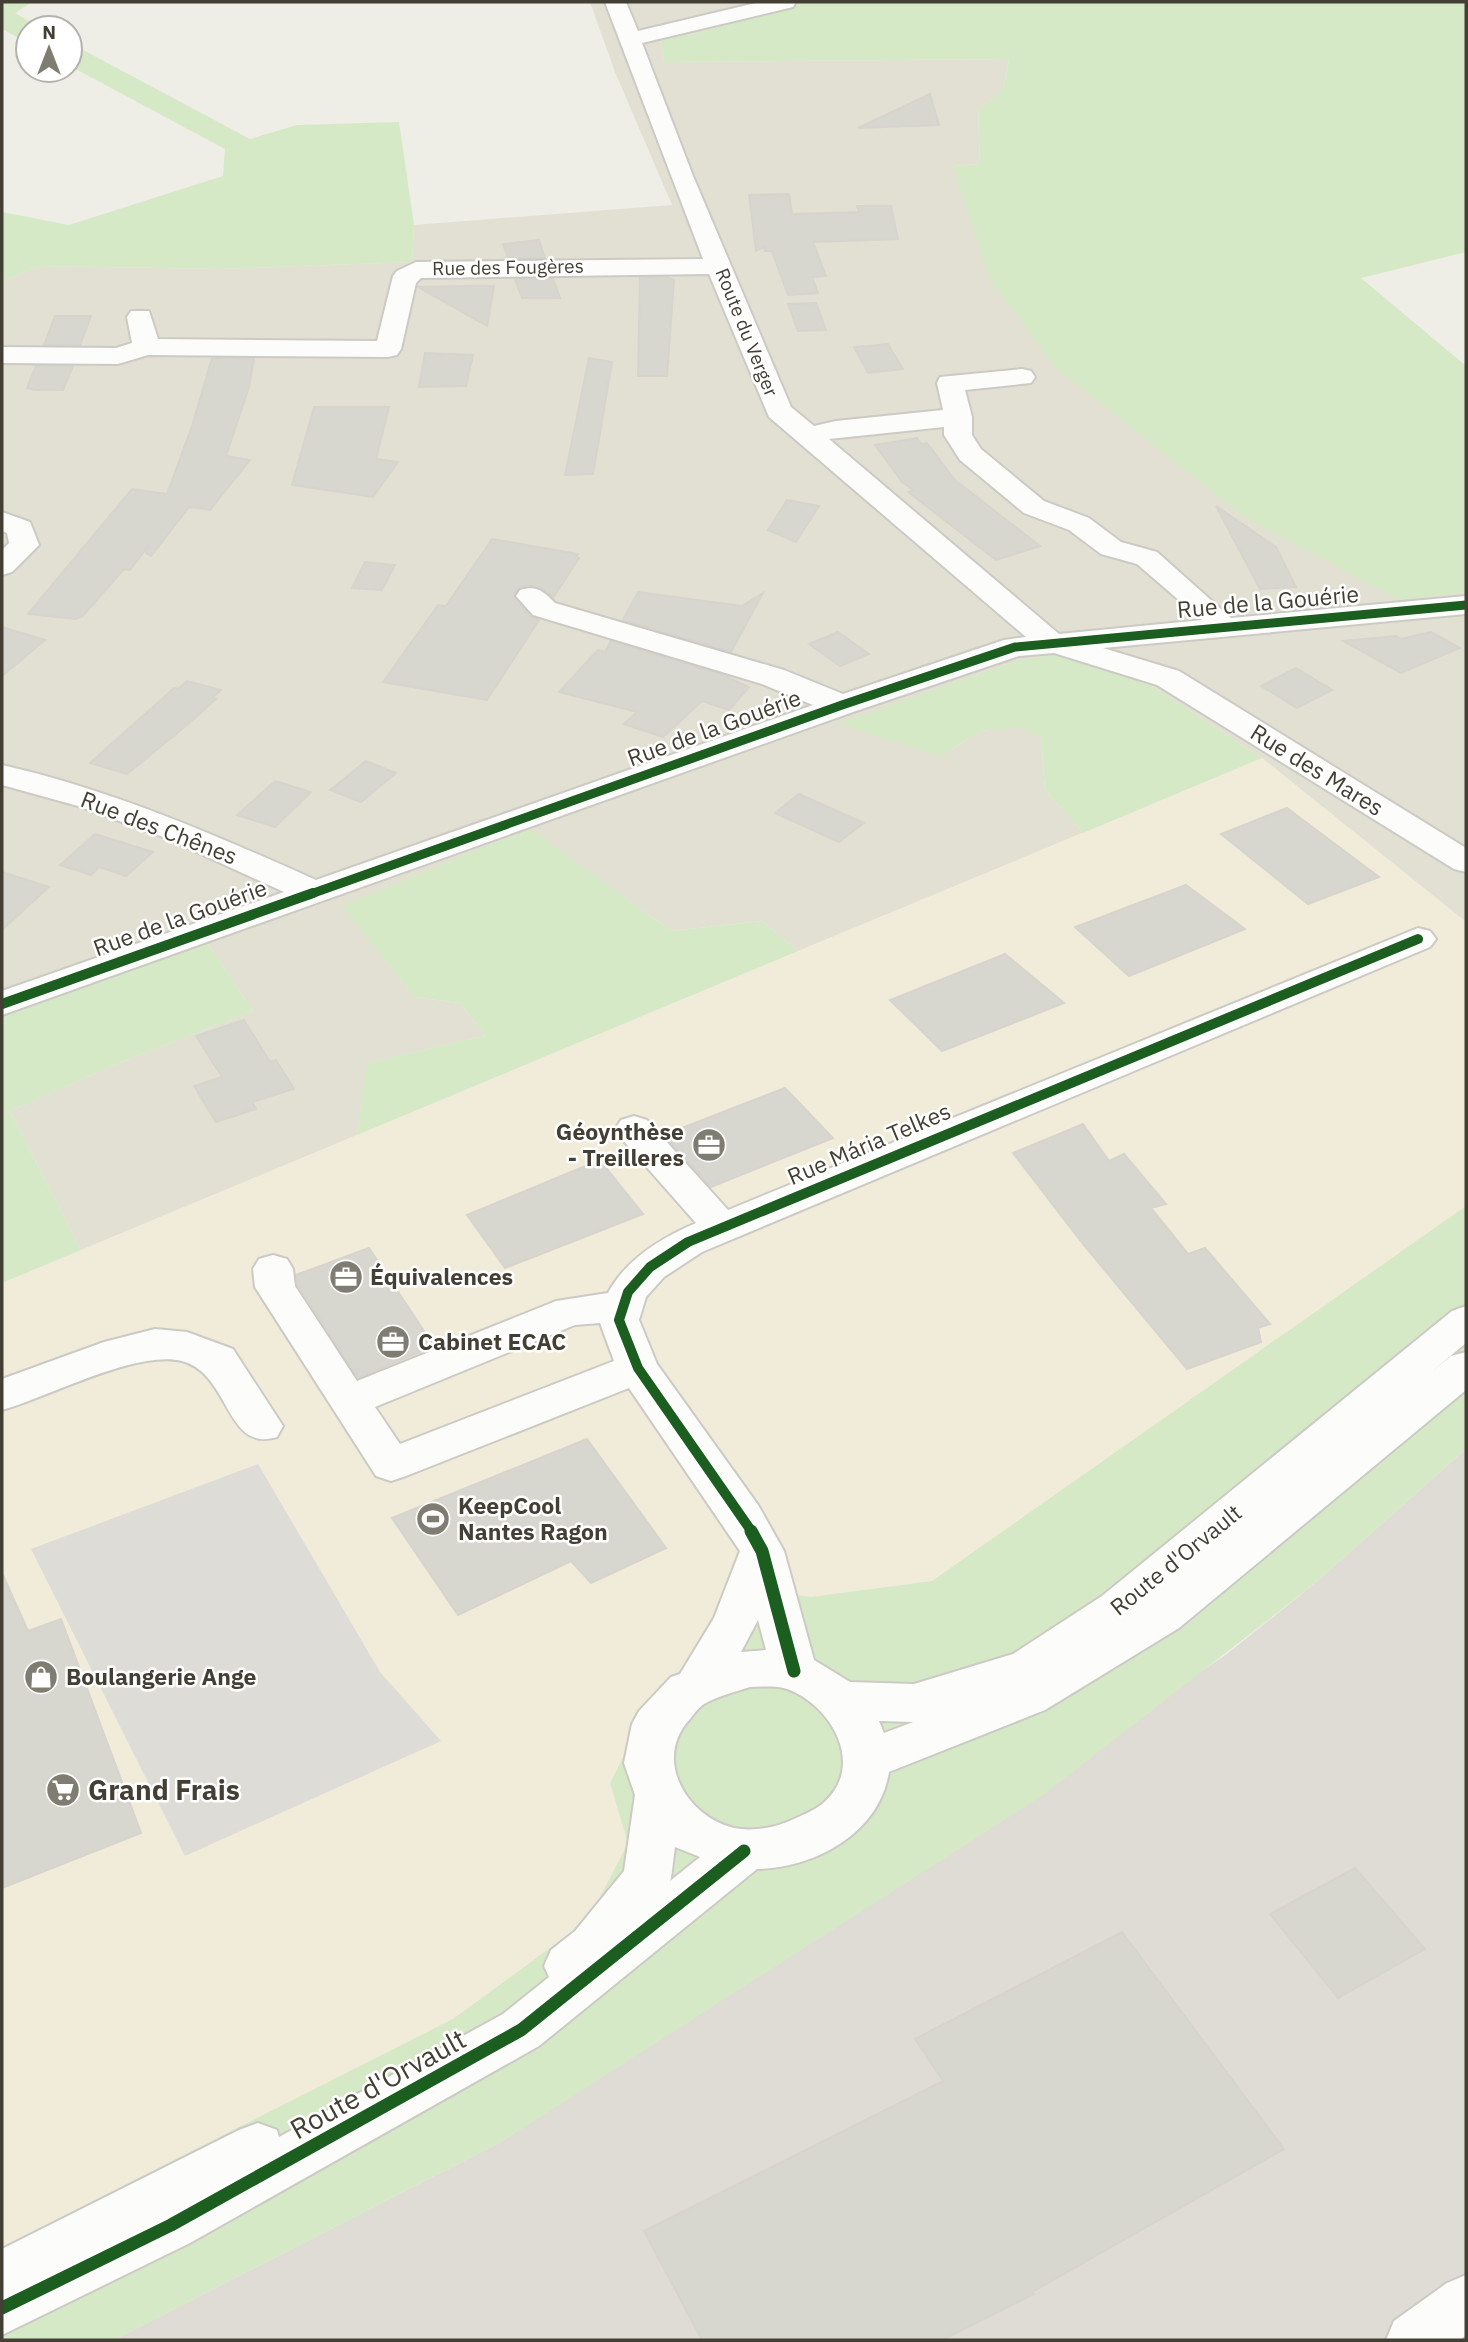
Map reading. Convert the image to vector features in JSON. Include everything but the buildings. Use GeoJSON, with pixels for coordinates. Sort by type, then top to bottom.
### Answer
{"type":"FeatureCollection","features":[{"type":"Feature","properties":{"kind":"street","name":"Route du Verger"},"geometry":{"type":"LineString","coordinates":[[616,2],[633,39],[681,176],[779,411],[1049,642]]}},
{"type":"Feature","properties":{"kind":"street"},"geometry":{"type":"LineString","coordinates":[[633,39],[785,2]]}},
{"type":"Feature","properties":{"kind":"street","name":"Rue des Fougères"},"geometry":{"type":"LineString","coordinates":[[2,355],[118,356],[146,346],[388,349],[406,276],[425,268],[720,266]]}},
{"type":"Feature","properties":{"kind":"street"},"geometry":{"type":"LineString","coordinates":[[140,317],[146,346]]}},
{"type":"Feature","properties":{"kind":"street"},"geometry":{"type":"LineString","coordinates":[[1022,377],[950,383],[958,417],[958,435],[970,454],[1034,507],[1079,524],[1111,548],[1147,558],[1215,617],[1223,628]]}},
{"type":"Feature","properties":{"kind":"street"},"geometry":{"type":"LineString","coordinates":[[808,436],[836,429],[958,417]]}},
{"type":"Feature","properties":{"kind":"street"},"geometry":{"type":"LineString","coordinates":[[2,521],[20,528],[24,544],[2,566]]}},
{"type":"Feature","properties":{"kind":"street"},"geometry":{"type":"LineString","coordinates":[[531,596],[544,609],[774,677],[842,705]]}},
{"type":"Feature","properties":{"kind":"street","name":"Rue de la Gouérie"},"geometry":{"type":"LineString","coordinates":[[2,1004],[1015,646],[1466,605]]}},
{"type":"Feature","properties":{"kind":"street"},"geometry":{"type":"LineString","coordinates":[[1165,633],[1152,648],[1154,660],[1168,678]]}},
{"type":"Feature","properties":{"kind":"street","name":"Rue des Mares"},"geometry":{"type":"LineString","coordinates":[[1049,642],[1168,678],[1466,862]]}},
{"type":"Feature","properties":{"kind":"street","name":"Rue des Chênes"},"geometry":{"type":"LineString","coordinates":[[2,775],[90,799],[178,831],[313,892]]}},
{"type":"Feature","properties":{"kind":"street","name":"Rue Mária Telkes"},"geometry":{"type":"LineString","coordinates":[[624,1306],[628,1292],[650,1267],[688,1242],[1418,939]]}},
{"type":"Feature","properties":{"kind":"street"},"geometry":{"type":"LineString","coordinates":[[634,1129],[722,1228]]}},
{"type":"Feature","properties":{"kind":"street"},"geometry":{"type":"LineString","coordinates":[[273,1269],[275,1287],[391,1465],[638,1367]]}},
{"type":"Feature","properties":{"kind":"street"},"geometry":{"type":"LineString","coordinates":[[348,1401],[570,1311],[624,1306],[619,1320],[638,1367],[679,1430],[743,1517],[762,1551],[794,1671]]}},
{"type":"Feature","properties":{"kind":"street","name":"Route d'Orvault"},"geometry":{"type":"LineString","coordinates":[[842,1701],[914,1703],[1027,1668],[1118,1609],[1466,1321]]}},
{"type":"Feature","properties":{"kind":"street"},"geometry":{"type":"LineString","coordinates":[[2,1395],[143,1347],[155,1344],[187,1347],[218,1360],[262,1426]]}},
{"type":"Feature","properties":{"kind":"street"},"geometry":{"type":"LineString","coordinates":[[867,1760],[1029,1697],[1163,1615],[1466,1367]]}},
{"type":"Feature","properties":{"kind":"street"},"geometry":{"type":"LineString","coordinates":[[698,1683],[734,1624],[762,1551]]}},
{"type":"Feature","properties":{"kind":"street"},"geometry":{"type":"LineString","coordinates":[[748,1668],[794,1671],[842,1701],[856,1719],[864,1739],[867,1760],[861,1790],[843,1817],[816,1838],[781,1850],[744,1851],[709,1842],[688,1830],[678,1824],[657,1799],[647,1770],[649,1740],[661,1712],[684,1690],[714,1674],[748,1668]]}},
{"type":"Feature","properties":{"kind":"street","name":"Route d'Orvault"},"geometry":{"type":"LineString","coordinates":[[2,2277],[444,2054],[524,2003],[593,1947],[646,1878],[657,1799]]}},
{"type":"Feature","properties":{"kind":"street","name":"Route d'Orvault"},"geometry":{"type":"LineString","coordinates":[[2,2308],[171,2224],[521,2030],[744,1851]]}},
{"type":"Feature","properties":{"kind":"street"},"geometry":{"type":"LineString","coordinates":[[1414,2340],[1466,2302]]}},
{"type":"Feature","properties":{"kind":"shaded area"},"geometry":{"type":"Polygon","coordinates":[[[590,2],[802,2],[701,32],[660,39],[664,62],[1009,59],[1003,90],[978,110],[980,164],[954,166],[1399,599],[1466,592],[1466,922],[1262,758],[1152,686],[1061,654],[941,756],[981,731],[1020,726],[1041,738],[1045,790],[1083,833],[798,951],[762,921],[671,931],[530,829],[343,906],[414,997],[460,1003],[485,1036],[368,1063],[357,1135],[81,1250],[10,1111],[119,1063],[253,1011],[206,941],[2,1014],[2,282],[38,266],[220,269],[412,262],[414,225],[672,205],[615,72],[590,2]]]}},
{"type":"Feature","properties":{"kind":"shaded area"},"geometry":{"type":"Polygon","coordinates":[[[1262,758],[1466,922],[1466,1206],[932,1581],[811,1597],[733,1586],[708,1656],[610,1783],[628,1843],[588,1920],[453,2019],[2,2247],[2,1283],[1262,758]]]}},
{"type":"Feature","properties":{"kind":"shaded area"},"geometry":{"type":"Polygon","coordinates":[[[1466,1449],[1466,2340],[114,2340],[501,2142],[1227,1654],[1314,1584],[1466,1449]]]}},
{"type":"Feature","properties":{"kind":"shaded area"},"geometry":{"type":"Polygon","coordinates":[[[258,1464],[380,1672],[441,1741],[185,1856],[31,1549],[258,1464]]]}},
{"type":"Feature","properties":{"kind":"green space"},"geometry":{"type":"Polygon","coordinates":[[[2,2],[32,2],[14,14],[14,35],[2,29],[2,2]]]}},
{"type":"Feature","properties":{"kind":"green space"},"geometry":{"type":"Polygon","coordinates":[[[802,2],[1466,2],[1466,252],[1361,278],[1466,366],[1466,592],[1399,600],[1243,516],[1056,368],[990,280],[953,166],[980,164],[978,110],[1003,90],[1009,59],[664,62],[660,39],[701,32],[802,2]]]}},
{"type":"Feature","properties":{"kind":"green space"},"geometry":{"type":"Polygon","coordinates":[[[84,50],[250,139],[297,125],[399,122],[414,225],[412,262],[220,269],[38,266],[2,282],[2,212],[69,225],[223,176],[225,149],[84,73],[84,50]]]}},
{"type":"Feature","properties":{"kind":"green space"},"geometry":{"type":"Polygon","coordinates":[[[1061,654],[1152,686],[1262,758],[1083,833],[1045,790],[1041,738],[1020,727],[981,731],[941,756],[838,724],[1016,661],[1061,654]]]}},
{"type":"Feature","properties":{"kind":"green space"},"geometry":{"type":"Polygon","coordinates":[[[530,828],[671,931],[762,921],[798,951],[357,1135],[367,1063],[485,1036],[460,1003],[414,997],[342,906],[530,828]]]}},
{"type":"Feature","properties":{"kind":"green space"},"geometry":{"type":"Polygon","coordinates":[[[206,941],[253,1011],[119,1063],[10,1111],[81,1250],[2,1283],[2,1014],[206,941]]]}},
{"type":"Feature","properties":{"kind":"green space"},"geometry":{"type":"Polygon","coordinates":[[[1466,1206],[1466,1449],[1314,1584],[1043,1795],[501,2142],[114,2340],[2,2340],[2,2247],[453,2019],[588,1920],[628,1843],[610,1783],[660,1685],[708,1656],[733,1586],[811,1597],[932,1581],[1466,1206]]]}},
{"type":"Feature","properties":{"kind":"cycle path"},"geometry":{"type":"LineString","coordinates":[[2,1004],[842,705],[1015,647],[1466,605]]}},
{"type":"Feature","properties":{"kind":"cycle path"},"geometry":{"type":"LineString","coordinates":[[794,1671],[762,1551],[743,1517],[679,1430],[638,1368],[619,1320],[628,1292],[650,1267],[688,1242],[1418,939]]}},
{"type":"Feature","properties":{"kind":"cycle path"},"geometry":{"type":"LineString","coordinates":[[2,2308],[171,2225],[521,2030],[744,1851]]}},
{"type":"Feature","properties":{"kind":"place","name":"Géoynthèse - Treilleres"},"geometry":{"type":"Point","coordinates":[709,1145]}},
{"type":"Feature","properties":{"kind":"place","name":"Équivalences"},"geometry":{"type":"Point","coordinates":[346,1277]}},
{"type":"Feature","properties":{"kind":"place","name":"Cabinet ECAC"},"geometry":{"type":"Point","coordinates":[393,1342]}},
{"type":"Feature","properties":{"kind":"place","name":"KeepCool Nantes Ragon"},"geometry":{"type":"Point","coordinates":[433,1519]}},
{"type":"Feature","properties":{"kind":"place","name":"Boulangerie Ange"},"geometry":{"type":"Point","coordinates":[41,1677]}},
{"type":"Feature","properties":{"kind":"place","name":"Grand Frais"},"geometry":{"type":"Point","coordinates":[63,1790]}}]}
